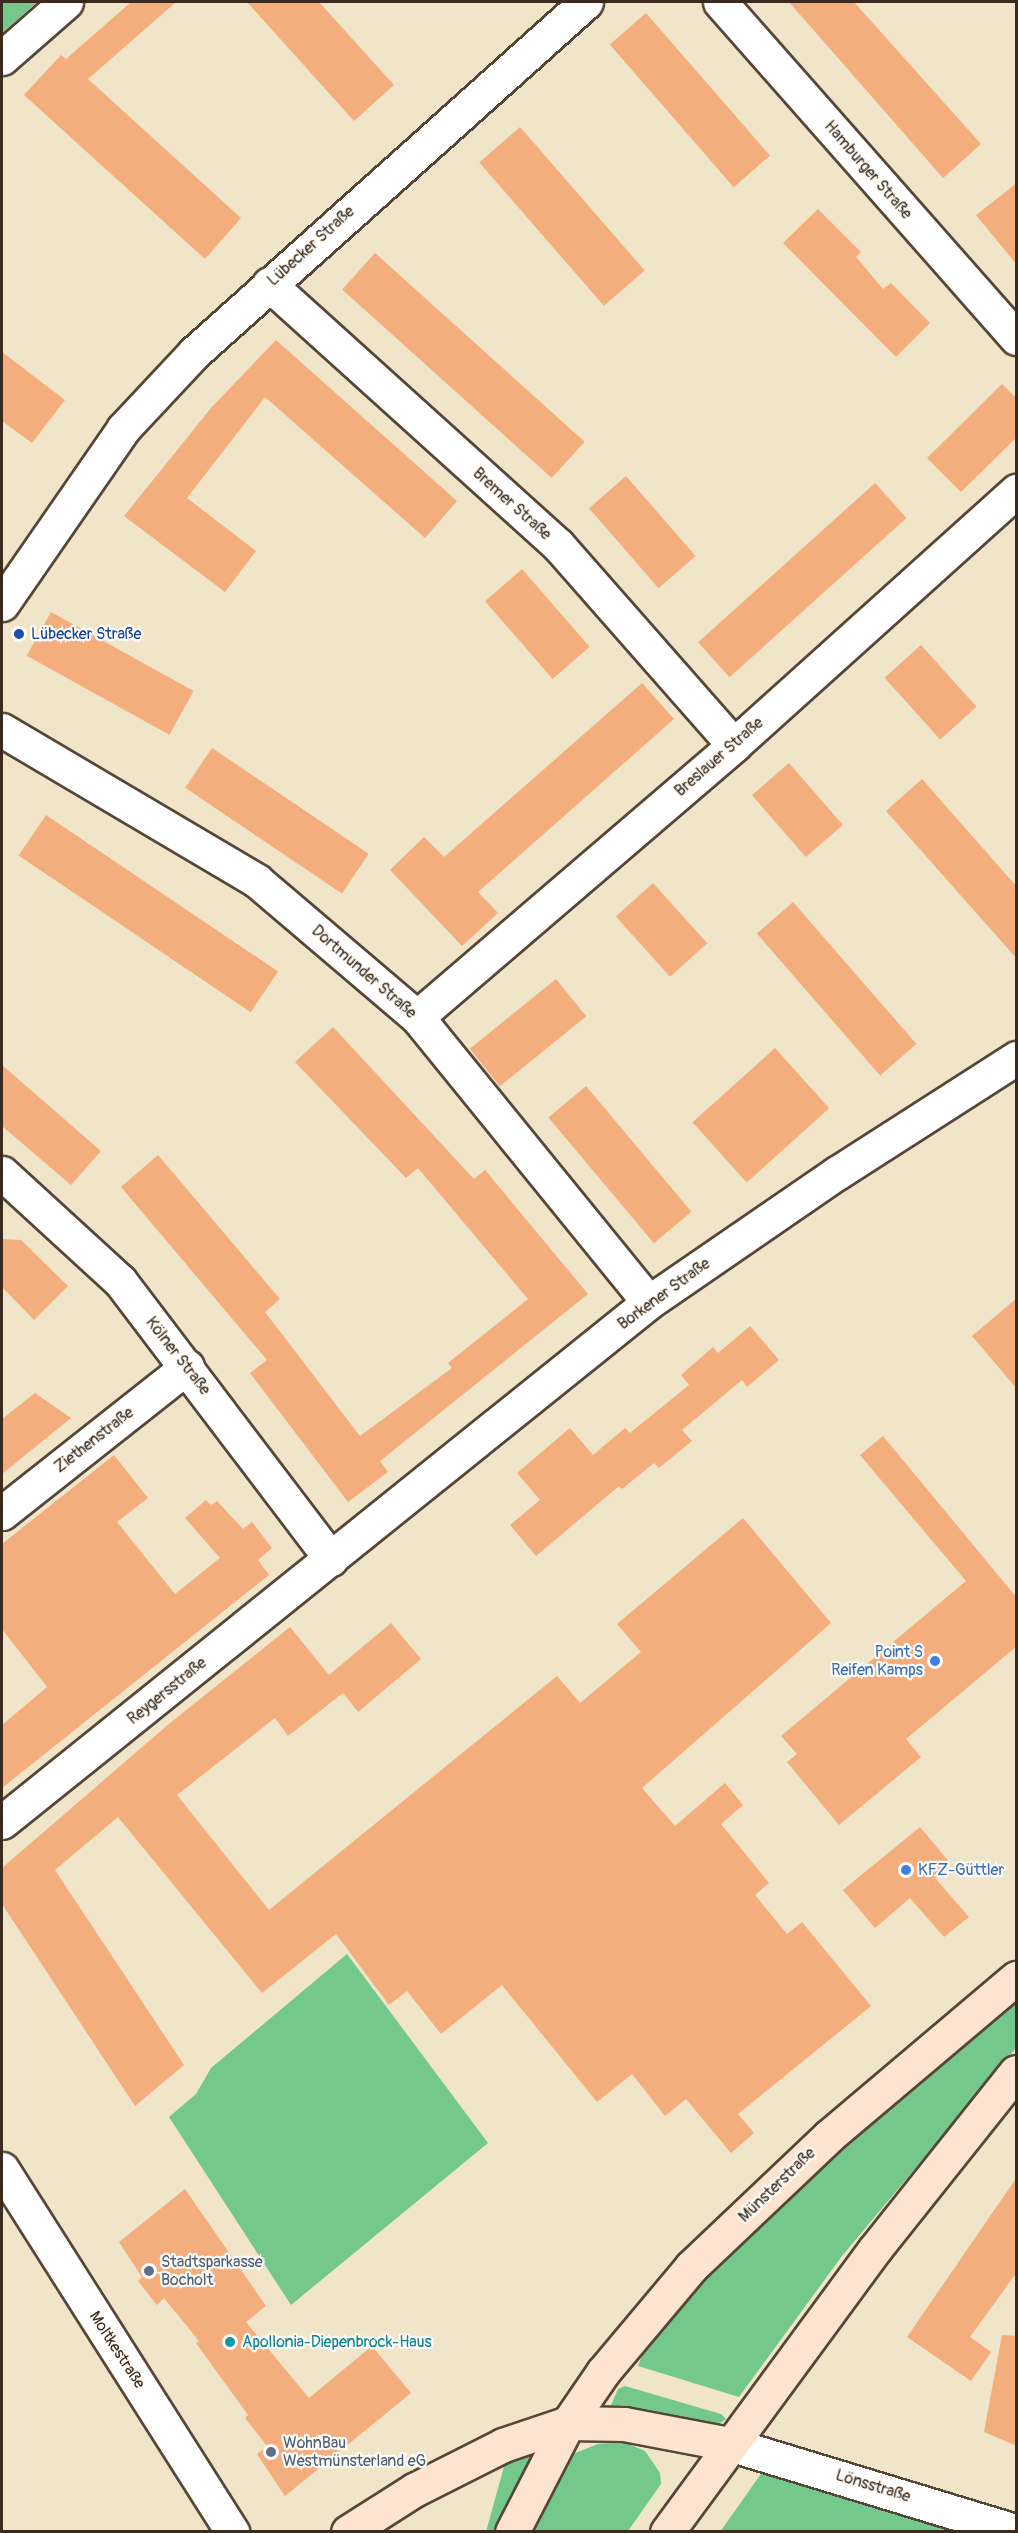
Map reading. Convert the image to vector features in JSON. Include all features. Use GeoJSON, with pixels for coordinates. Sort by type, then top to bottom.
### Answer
{"type":"FeatureCollection","features":[{"type":"Feature","properties":{"kind":"main road","name":"Münsterstraße"},"geometry":{"type":"LineString","coordinates":[[512,2532],[568,2423],[603,2372],[691,2267],[829,2136],[1017,1978]]}},
{"type":"Feature","properties":{"kind":"main road"},"geometry":{"type":"LineString","coordinates":[[667,2532],[729,2444],[875,2249],[1017,2072]]}},
{"type":"Feature","properties":{"kind":"main road"},"geometry":{"type":"LineString","coordinates":[[348,2532],[414,2490],[503,2445],[568,2423],[624,2424],[729,2444]]}},
{"type":"Feature","properties":{"kind":"street"},"geometry":{"type":"LineString","coordinates":[[2,58],[66,2]]}},
{"type":"Feature","properties":{"kind":"street","name":"Lübecker Straße"},"geometry":{"type":"LineString","coordinates":[[2,604],[123,429],[194,353],[586,2]]}},
{"type":"Feature","properties":{"kind":"street","name":"Hamburger Straße"},"geometry":{"type":"LineString","coordinates":[[720,2],[1017,338]]}},
{"type":"Feature","properties":{"kind":"street","name":"Bremer Straße"},"geometry":{"type":"LineString","coordinates":[[269,284],[558,545],[734,745]]}},
{"type":"Feature","properties":{"kind":"street","name":"Breslauer Straße"},"geometry":{"type":"LineString","coordinates":[[417,1017],[734,745],[1017,491]]}},
{"type":"Feature","properties":{"kind":"street","name":"Dortmunder Straße"},"geometry":{"type":"LineString","coordinates":[[2,730],[257,881],[417,1017],[649,1302]]}},
{"type":"Feature","properties":{"kind":"street","name":"Borkener Straße"},"geometry":{"type":"LineString","coordinates":[[331,1559],[649,1302],[837,1173],[1017,1058]]}},
{"type":"Feature","properties":{"kind":"street","name":"Kölner Straße"},"geometry":{"type":"LineString","coordinates":[[2,1173],[120,1281],[331,1559]]}},
{"type":"Feature","properties":{"kind":"street","name":"Ziethenstraße"},"geometry":{"type":"LineString","coordinates":[[2,1513],[187,1367]]}},
{"type":"Feature","properties":{"kind":"street","name":"Reygersstraße"},"geometry":{"type":"LineString","coordinates":[[2,1822],[331,1559]]}},
{"type":"Feature","properties":{"kind":"street","name":"Moltkestraße"},"geometry":{"type":"LineString","coordinates":[[2,2169],[232,2532]]}},
{"type":"Feature","properties":{"kind":"street","name":"Lönsstraße"},"geometry":{"type":"LineString","coordinates":[[729,2444],[1017,2531]]}},
{"type":"Feature","properties":{"kind":"green space"},"geometry":{"type":"Polygon","coordinates":[[[2,2],[37,2],[2,33],[2,2]]]}},
{"type":"Feature","properties":{"kind":"green space"},"geometry":{"type":"Polygon","coordinates":[[[347,1954],[488,2143],[291,2305],[169,2117],[196,2094],[211,2068],[347,1954]]]}},
{"type":"Feature","properties":{"kind":"green space"},"geometry":{"type":"Polygon","coordinates":[[[1016,2003],[1016,2048],[842,2256],[739,2397],[638,2366],[642,2355],[663,2328],[757,2221],[843,2144],[1016,2003]]]}},
{"type":"Feature","properties":{"kind":"green space"},"geometry":{"type":"Polygon","coordinates":[[[625,2386],[721,2414],[726,2419],[719,2424],[609,2410],[618,2389],[625,2386]]]}},
{"type":"Feature","properties":{"kind":"green space"},"geometry":{"type":"Polygon","coordinates":[[[624,2442],[645,2451],[660,2473],[661,2484],[628,2531],[533,2531],[573,2454],[598,2444],[624,2442]]]}},
{"type":"Feature","properties":{"kind":"green space"},"geometry":{"type":"Polygon","coordinates":[[[538,2451],[497,2531],[486,2532],[505,2463],[521,2453],[538,2451]]]}},
{"type":"Feature","properties":{"kind":"green space"},"geometry":{"type":"Polygon","coordinates":[[[765,2468],[985,2532],[720,2532],[765,2468]]]}},
{"type":"Feature","properties":{"kind":"building"},"geometry":{"type":"Polygon","coordinates":[[[131,2],[176,2],[88,79],[241,218],[205,259],[24,95],[61,55],[66,59],[131,2]]]}},
{"type":"Feature","properties":{"kind":"building"},"geometry":{"type":"Polygon","coordinates":[[[247,2],[319,2],[394,85],[354,121],[247,2]]]}},
{"type":"Feature","properties":{"kind":"building"},"geometry":{"type":"Polygon","coordinates":[[[789,2],[854,2],[981,144],[943,178],[789,2]]]}},
{"type":"Feature","properties":{"kind":"building"},"geometry":{"type":"Polygon","coordinates":[[[646,13],[770,156],[734,187],[610,44],[646,13]]]}},
{"type":"Feature","properties":{"kind":"building"},"geometry":{"type":"Polygon","coordinates":[[[520,127],[645,270],[604,306],[479,162],[520,127]]]}},
{"type":"Feature","properties":{"kind":"building"},"geometry":{"type":"Polygon","coordinates":[[[1017,183],[1017,265],[976,215],[1017,183]]]}},
{"type":"Feature","properties":{"kind":"building"},"geometry":{"type":"Polygon","coordinates":[[[818,209],[861,252],[856,257],[883,289],[891,283],[930,323],[896,357],[783,243],[818,209]]]}},
{"type":"Feature","properties":{"kind":"building"},"geometry":{"type":"Polygon","coordinates":[[[375,253],[585,442],[552,478],[342,289],[375,253]]]}},
{"type":"Feature","properties":{"kind":"building"},"geometry":{"type":"Polygon","coordinates":[[[276,340],[457,501],[425,538],[265,397],[187,498],[256,551],[225,592],[124,516],[211,408],[276,340]]]}},
{"type":"Feature","properties":{"kind":"building"},"geometry":{"type":"Polygon","coordinates":[[[2,352],[65,400],[32,443],[2,421],[2,352]]]}},
{"type":"Feature","properties":{"kind":"building"},"geometry":{"type":"Polygon","coordinates":[[[1002,384],[1017,399],[1017,437],[961,492],[927,458],[1002,384]]]}},
{"type":"Feature","properties":{"kind":"building"},"geometry":{"type":"Polygon","coordinates":[[[626,476],[696,556],[659,588],[589,508],[626,476]]]}},
{"type":"Feature","properties":{"kind":"building"},"geometry":{"type":"Polygon","coordinates":[[[875,483],[906,518],[730,677],[698,642],[875,483]]]}},
{"type":"Feature","properties":{"kind":"building"},"geometry":{"type":"Polygon","coordinates":[[[522,569],[590,647],[553,679],[485,601],[522,569]]]}},
{"type":"Feature","properties":{"kind":"building"},"geometry":{"type":"Polygon","coordinates":[[[51,612],[194,691],[169,735],[27,656],[51,612]]]}},
{"type":"Feature","properties":{"kind":"building"},"geometry":{"type":"Polygon","coordinates":[[[921,645],[977,707],[940,739],[885,678],[921,645]]]}},
{"type":"Feature","properties":{"kind":"building"},"geometry":{"type":"Polygon","coordinates":[[[642,683],[674,719],[478,892],[498,913],[462,946],[390,870],[424,837],[444,857],[642,683]]]}},
{"type":"Feature","properties":{"kind":"building"},"geometry":{"type":"Polygon","coordinates":[[[212,748],[369,854],[342,893],[185,788],[212,748]]]}},
{"type":"Feature","properties":{"kind":"building"},"geometry":{"type":"Polygon","coordinates":[[[789,763],[843,825],[806,857],[752,795],[789,763]]]}},
{"type":"Feature","properties":{"kind":"building"},"geometry":{"type":"Polygon","coordinates":[[[922,779],[1017,887],[1017,959],[886,811],[922,779]]]}},
{"type":"Feature","properties":{"kind":"building"},"geometry":{"type":"Polygon","coordinates":[[[46,815],[278,972],[251,1012],[19,856],[46,815]]]}},
{"type":"Feature","properties":{"kind":"building"},"geometry":{"type":"Polygon","coordinates":[[[653,883],[707,943],[670,977],[616,916],[653,883]]]}},
{"type":"Feature","properties":{"kind":"building"},"geometry":{"type":"Polygon","coordinates":[[[793,902],[916,1044],[880,1075],[757,933],[793,902]]]}},
{"type":"Feature","properties":{"kind":"building"},"geometry":{"type":"Polygon","coordinates":[[[556,979],[586,1016],[500,1086],[470,1049],[556,979]]]}},
{"type":"Feature","properties":{"kind":"building"},"geometry":{"type":"Polygon","coordinates":[[[333,1027],[474,1179],[485,1170],[588,1294],[380,1461],[388,1472],[348,1502],[250,1373],[267,1360],[121,1187],[158,1155],[280,1299],[265,1312],[360,1436],[452,1368],[448,1363],[528,1299],[418,1168],[406,1178],[295,1062],[333,1027]]]}},
{"type":"Feature","properties":{"kind":"building"},"geometry":{"type":"Polygon","coordinates":[[[775,1048],[829,1108],[747,1182],[693,1122],[775,1048]]]}},
{"type":"Feature","properties":{"kind":"building"},"geometry":{"type":"Polygon","coordinates":[[[2,1065],[101,1151],[71,1185],[2,1126],[2,1065]]]}},
{"type":"Feature","properties":{"kind":"building"},"geometry":{"type":"Polygon","coordinates":[[[586,1086],[691,1212],[654,1243],[548,1117],[586,1086]]]}},
{"type":"Feature","properties":{"kind":"building"},"geometry":{"type":"Polygon","coordinates":[[[2,1239],[21,1240],[68,1286],[34,1320],[2,1287],[2,1239]]]}},
{"type":"Feature","properties":{"kind":"building"},"geometry":{"type":"Polygon","coordinates":[[[1017,1298],[1017,1389],[972,1336],[1017,1298]]]}},
{"type":"Feature","properties":{"kind":"building"},"geometry":{"type":"Polygon","coordinates":[[[750,1326],[779,1360],[747,1387],[742,1380],[682,1430],[692,1441],[659,1468],[654,1463],[622,1489],[619,1486],[536,1556],[510,1525],[540,1500],[517,1473],[570,1428],[593,1455],[625,1428],[630,1433],[689,1385],[681,1375],[713,1347],[718,1353],[750,1326]]]}},
{"type":"Feature","properties":{"kind":"building"},"geometry":{"type":"Polygon","coordinates":[[[35,1393],[71,1418],[2,1474],[2,1419],[35,1393]]]}},
{"type":"Feature","properties":{"kind":"building"},"geometry":{"type":"Polygon","coordinates":[[[883,1436],[1017,1598],[1017,1646],[906,1739],[921,1757],[839,1825],[787,1762],[797,1754],[781,1736],[966,1581],[860,1455],[883,1436]]]}},
{"type":"Feature","properties":{"kind":"building"},"geometry":{"type":"Polygon","coordinates":[[[114,1455],[148,1498],[117,1522],[175,1594],[220,1558],[185,1518],[206,1500],[211,1505],[217,1501],[243,1529],[252,1522],[272,1548],[258,1560],[269,1575],[2,1788],[2,1725],[47,1687],[2,1629],[2,1544],[114,1455]]]}},
{"type":"Feature","properties":{"kind":"building"},"geometry":{"type":"Polygon","coordinates":[[[743,1518],[831,1623],[642,1788],[675,1826],[725,1783],[743,1805],[721,1824],[769,1883],[755,1895],[787,1934],[802,1922],[871,2006],[738,2114],[754,2133],[731,2153],[686,2099],[665,2116],[632,2074],[597,2102],[502,1985],[441,2034],[407,1991],[389,2005],[336,1934],[262,1993],[118,1817],[55,1870],[184,2065],[135,2106],[2,1904],[2,1868],[170,1723],[290,1627],[329,1675],[391,1623],[421,1659],[358,1712],[343,1693],[288,1736],[275,1718],[177,1795],[269,1910],[557,1676],[580,1703],[641,1652],[617,1624],[743,1518]]]}},
{"type":"Feature","properties":{"kind":"building","name":"KFZ-Güttler"},"geometry":{"type":"Polygon","coordinates":[[[920,1827],[951,1864],[935,1878],[969,1917],[944,1937],[910,1898],[875,1928],[843,1890],[920,1827]]]}},
{"type":"Feature","properties":{"kind":"building"},"geometry":{"type":"Polygon","coordinates":[[[1017,2177],[1017,2272],[970,2337],[991,2352],[971,2381],[907,2337],[1017,2177]]]}},
{"type":"Feature","properties":{"kind":"building","name":"Apollonia-Diepenbrock-Haus"},"geometry":{"type":"Polygon","coordinates":[[[185,2189],[266,2306],[246,2322],[309,2398],[372,2346],[411,2393],[285,2496],[257,2454],[267,2446],[245,2418],[248,2415],[196,2343],[199,2341],[164,2298],[157,2305],[138,2281],[142,2277],[119,2242],[185,2189]]]}},
{"type":"Feature","properties":{"kind":"building"},"geometry":{"type":"Polygon","coordinates":[[[1002,2335],[1017,2336],[1017,2446],[984,2432],[1002,2335]]]}},
{"type":"Feature","properties":{"kind":"place","name":"Lübecker Straße"},"geometry":{"type":"Point","coordinates":[19,634]}},
{"type":"Feature","properties":{"kind":"place","name":"Point S Reifen Kamps"},"geometry":{"type":"Point","coordinates":[935,1661]}},
{"type":"Feature","properties":{"kind":"place","name":"KFZ-Güttler"},"geometry":{"type":"Point","coordinates":[906,1870]}},
{"type":"Feature","properties":{"kind":"place","name":"Stadtsparkasse Bocholt"},"geometry":{"type":"Point","coordinates":[149,2271]}},
{"type":"Feature","properties":{"kind":"place","name":"Apollonia-Diepenbrock-Haus"},"geometry":{"type":"Point","coordinates":[230,2342]}},
{"type":"Feature","properties":{"kind":"place","name":"WohnBau Westmünsterland eG"},"geometry":{"type":"Point","coordinates":[271,2452]}}]}
